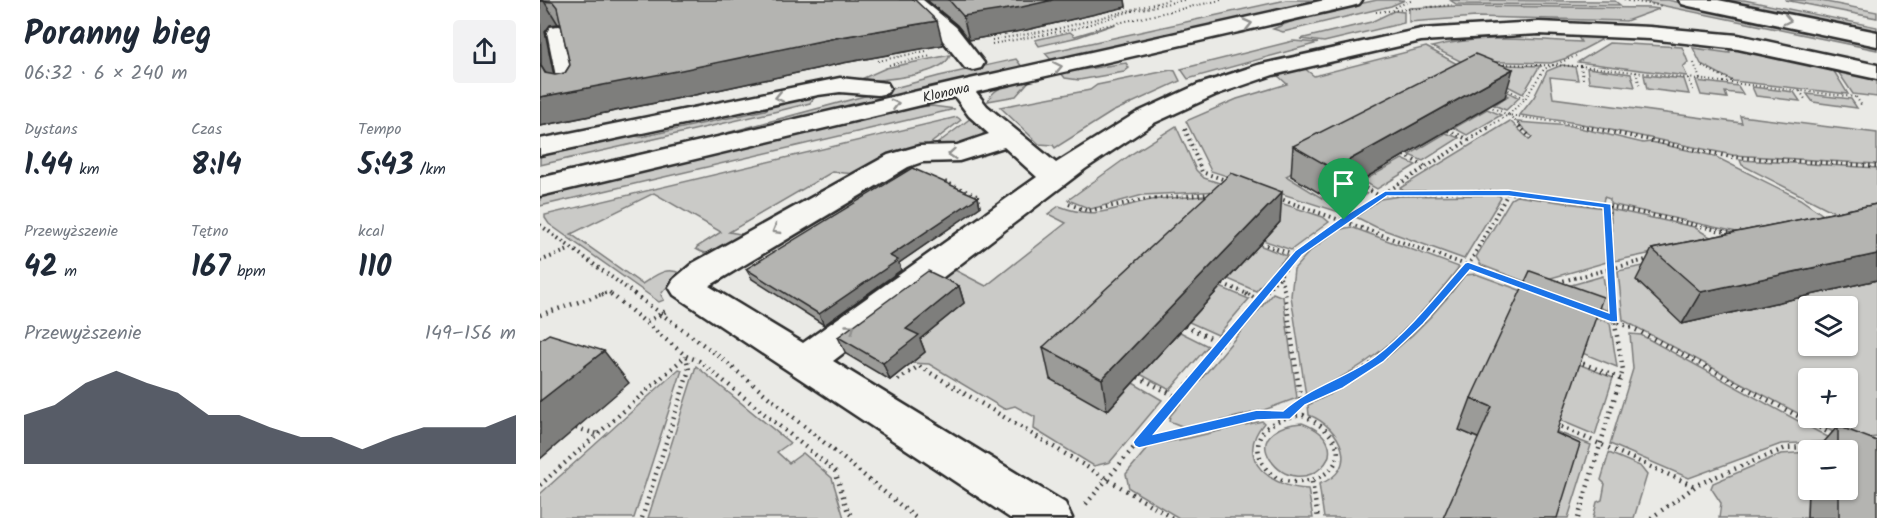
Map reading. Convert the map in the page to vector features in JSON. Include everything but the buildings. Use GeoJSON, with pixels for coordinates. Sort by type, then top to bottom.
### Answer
{"type":"FeatureCollection","features":[{"type":"Feature","properties":{"kind":"street"},"geometry":{"type":"LineString","coordinates":[[911,0],[978,55]]}},
{"type":"Feature","properties":{"kind":"street","name":"Klonowa"},"geometry":{"type":"LineString","coordinates":[[540,187],[961,88],[1352,0]]}},
{"type":"Feature","properties":{"kind":"street"},"geometry":{"type":"LineString","coordinates":[[1689,0],[1877,39]]}},
{"type":"Feature","properties":{"kind":"street"},"geometry":{"type":"LineString","coordinates":[[1764,0],[1877,22]]}},
{"type":"Feature","properties":{"kind":"street"},"geometry":{"type":"LineString","coordinates":[[804,362],[1056,178],[1136,124],[1206,90],[1266,70],[1421,35],[1539,28],[1618,31],[1738,42],[1877,72]]}},
{"type":"Feature","properties":{"kind":"street"},"geometry":{"type":"LineString","coordinates":[[558,32],[571,91]]}},
{"type":"Feature","properties":{"kind":"street","name":"Klonowa"},"geometry":{"type":"LineString","coordinates":[[540,171],[760,122],[878,88],[978,55],[1084,33]]}},
{"type":"Feature","properties":{"kind":"street"},"geometry":{"type":"LineString","coordinates":[[540,147],[570,130],[840,85],[878,88]]}},
{"type":"Feature","properties":{"kind":"street"},"geometry":{"type":"LineString","coordinates":[[961,88],[978,111],[1056,178]]}},
{"type":"Feature","properties":{"kind":"street"},"geometry":{"type":"LineString","coordinates":[[1008,137],[959,153],[919,154],[898,161],[705,271],[686,287],[804,362],[1064,515]]}},
{"type":"Feature","properties":{"kind":"path"},"geometry":{"type":"LineString","coordinates":[[978,55],[1009,39],[1071,26],[1169,0]]}},
{"type":"Feature","properties":{"kind":"path"},"geometry":{"type":"LineString","coordinates":[[991,40],[1084,33],[1132,11],[1184,0]]}},
{"type":"Feature","properties":{"kind":"path"},"geometry":{"type":"LineString","coordinates":[[1084,33],[1079,33],[1221,0]]}},
{"type":"Feature","properties":{"kind":"path"},"geometry":{"type":"LineString","coordinates":[[1443,0],[1446,5]]}},
{"type":"Feature","properties":{"kind":"path"},"geometry":{"type":"LineString","coordinates":[[1620,0],[1627,6]]}},
{"type":"Feature","properties":{"kind":"path"},"geometry":{"type":"LineString","coordinates":[[1071,26],[1084,33]]}},
{"type":"Feature","properties":{"kind":"path"},"geometry":{"type":"LineString","coordinates":[[1064,515],[1109,479],[1296,256],[1344,220],[1508,114],[1525,99],[1544,69],[1608,40],[1605,34],[1618,31]]}},
{"type":"Feature","properties":{"kind":"path"},"geometry":{"type":"LineString","coordinates":[[1026,38],[1034,47]]}},
{"type":"Feature","properties":{"kind":"path"},"geometry":{"type":"LineString","coordinates":[[1009,39],[1014,45]]}},
{"type":"Feature","properties":{"kind":"path"},"geometry":{"type":"LineString","coordinates":[[1694,62],[1737,84]]}},
{"type":"Feature","properties":{"kind":"path"},"geometry":{"type":"LineString","coordinates":[[1493,63],[1581,66],[1866,98]]}},
{"type":"Feature","properties":{"kind":"path"},"geometry":{"type":"LineString","coordinates":[[1581,66],[1582,79]]}},
{"type":"Feature","properties":{"kind":"path"},"geometry":{"type":"LineString","coordinates":[[1636,72],[1640,86]]}},
{"type":"Feature","properties":{"kind":"path"},"geometry":{"type":"LineString","coordinates":[[1688,78],[1694,92]]}},
{"type":"Feature","properties":{"kind":"path"},"geometry":{"type":"LineString","coordinates":[[1498,84],[1525,99]]}},
{"type":"Feature","properties":{"kind":"path"},"geometry":{"type":"LineString","coordinates":[[1742,84],[1747,92]]}},
{"type":"Feature","properties":{"kind":"path"},"geometry":{"type":"LineString","coordinates":[[1800,91],[1805,99]]}},
{"type":"Feature","properties":{"kind":"path"},"geometry":{"type":"LineString","coordinates":[[1856,97],[1862,106]]}},
{"type":"Feature","properties":{"kind":"path"},"geometry":{"type":"LineString","coordinates":[[1489,106],[1508,114],[1572,124],[1731,157],[1877,166]]}},
{"type":"Feature","properties":{"kind":"path"},"geometry":{"type":"LineString","coordinates":[[1158,112],[1183,124],[1203,172],[1231,182]]}},
{"type":"Feature","properties":{"kind":"path"},"geometry":{"type":"LineString","coordinates":[[1508,114],[1531,138]]}},
{"type":"Feature","properties":{"kind":"path"},"geometry":{"type":"LineString","coordinates":[[1448,130],[1469,140]]}},
{"type":"Feature","properties":{"kind":"path"},"geometry":{"type":"LineString","coordinates":[[1404,155],[1426,167]]}},
{"type":"Feature","properties":{"kind":"path"},"geometry":{"type":"LineString","coordinates":[[1356,183],[1380,196]]}},
{"type":"Feature","properties":{"kind":"path"},"geometry":{"type":"LineString","coordinates":[[1385,194],[1508,193],[1608,206],[1744,236]]}},
{"type":"Feature","properties":{"kind":"path"},"geometry":{"type":"LineString","coordinates":[[1139,442],[1257,415],[1286,416],[1302,415],[1319,421],[1331,433],[1338,447],[1337,462],[1327,475],[1312,482],[1293,483],[1276,476],[1263,463],[1258,448],[1261,433],[1270,422],[1286,416],[1301,402],[1339,384],[1379,359],[1419,321],[1468,266],[1508,193]]}},
{"type":"Feature","properties":{"kind":"path"},"geometry":{"type":"LineString","coordinates":[[1071,205],[1088,211],[1147,199],[1212,194]]}},
{"type":"Feature","properties":{"kind":"path"},"geometry":{"type":"LineString","coordinates":[[1270,195],[1533,289]]}},
{"type":"Feature","properties":{"kind":"path"},"geometry":{"type":"LineString","coordinates":[[1578,518],[1623,370],[1614,319],[1608,206]]}},
{"type":"Feature","properties":{"kind":"path"},"geometry":{"type":"LineString","coordinates":[[540,225],[716,354],[916,518]]}},
{"type":"Feature","properties":{"kind":"path"},"geometry":{"type":"LineString","coordinates":[[1261,243],[1296,256]]}},
{"type":"Feature","properties":{"kind":"path"},"geometry":{"type":"LineString","coordinates":[[540,261],[572,249]]}},
{"type":"Feature","properties":{"kind":"path"},"geometry":{"type":"LineString","coordinates":[[1556,283],[1657,258]]}},
{"type":"Feature","properties":{"kind":"path"},"geometry":{"type":"LineString","coordinates":[[1280,277],[1285,291],[1301,402]]}},
{"type":"Feature","properties":{"kind":"path"},"geometry":{"type":"LineString","coordinates":[[1223,284],[1260,300]]}},
{"type":"Feature","properties":{"kind":"path"},"geometry":{"type":"LineString","coordinates":[[540,315],[609,292],[686,356],[699,361],[835,471],[848,512],[854,518]]}},
{"type":"Feature","properties":{"kind":"path"},"geometry":{"type":"LineString","coordinates":[[1584,308],[1614,319],[1841,439]]}},
{"type":"Feature","properties":{"kind":"path"},"geometry":{"type":"LineString","coordinates":[[647,322],[669,309]]}},
{"type":"Feature","properties":{"kind":"path"},"geometry":{"type":"LineString","coordinates":[[1185,326],[1223,344]]}},
{"type":"Feature","properties":{"kind":"path"},"geometry":{"type":"LineString","coordinates":[[540,485],[686,356]]}},
{"type":"Feature","properties":{"kind":"path"},"geometry":{"type":"LineString","coordinates":[[642,518],[689,370],[686,356]]}},
{"type":"Feature","properties":{"kind":"path"},"geometry":{"type":"LineString","coordinates":[[1577,361],[1621,379]]}},
{"type":"Feature","properties":{"kind":"path"},"geometry":{"type":"LineString","coordinates":[[895,382],[919,366],[1172,518]]}},
{"type":"Feature","properties":{"kind":"path"},"geometry":{"type":"LineString","coordinates":[[1138,377],[1178,397]]}},
{"type":"Feature","properties":{"kind":"path"},"geometry":{"type":"LineString","coordinates":[[1554,423],[1694,486]]}},
{"type":"Feature","properties":{"kind":"path"},"geometry":{"type":"LineString","coordinates":[[576,428],[597,434]]}},
{"type":"Feature","properties":{"kind":"path"},"geometry":{"type":"LineString","coordinates":[[1651,518],[1694,486],[1786,448],[1798,447]]}},
{"type":"Feature","properties":{"kind":"path"},"geometry":{"type":"LineString","coordinates":[[1312,482],[1318,518]]}},
{"type":"Feature","properties":{"kind":"shaded area"},"geometry":{"type":"Polygon","coordinates":[[[1286,0],[1327,0],[1052,61],[1045,53],[1286,0]]]}},
{"type":"Feature","properties":{"kind":"shaded area"},"geometry":{"type":"Polygon","coordinates":[[[1377,0],[1405,0],[1391,6],[1283,32],[1273,29],[1305,16],[1377,0]]]}},
{"type":"Feature","properties":{"kind":"shaded area"},"geometry":{"type":"Polygon","coordinates":[[[1450,0],[1615,1],[1620,5],[1456,4],[1450,0]]]}},
{"type":"Feature","properties":{"kind":"shaded area"},"geometry":{"type":"Polygon","coordinates":[[[1636,0],[1668,0],[1877,44],[1877,50],[1636,0]]]}},
{"type":"Feature","properties":{"kind":"shaded area"},"geometry":{"type":"Polygon","coordinates":[[[1709,0],[1744,0],[1877,27],[1877,35],[1709,0]]]}},
{"type":"Feature","properties":{"kind":"shaded area"},"geometry":{"type":"Polygon","coordinates":[[[1785,0],[1816,0],[1877,12],[1877,18],[1785,0]]]}},
{"type":"Feature","properties":{"kind":"shaded area"},"geometry":{"type":"Polygon","coordinates":[[[1456,6],[1659,9],[1626,21],[1476,17],[1409,22],[1409,8],[1456,6]]]}},
{"type":"Feature","properties":{"kind":"shaded area"},"geometry":{"type":"Polygon","coordinates":[[[1394,11],[1404,12],[1404,23],[1324,42],[1300,39],[1371,22],[1394,11]]]}},
{"type":"Feature","properties":{"kind":"shaded area"},"geometry":{"type":"Polygon","coordinates":[[[1115,24],[1078,37],[1039,46],[1035,40],[1070,32],[1075,36],[1115,24]]]}},
{"type":"Feature","properties":{"kind":"shaded area"},"geometry":{"type":"Polygon","coordinates":[[[1577,35],[1598,36],[1601,40],[1567,58],[1551,63],[1460,61],[1432,47],[1487,39],[1581,42],[1577,35]]]}},
{"type":"Feature","properties":{"kind":"shaded area"},"geometry":{"type":"Polygon","coordinates":[[[1293,41],[1318,43],[1188,79],[1181,69],[1293,41]]]}},
{"type":"Feature","properties":{"kind":"shaded area"},"geometry":{"type":"Polygon","coordinates":[[[1609,43],[1682,47],[1688,62],[1683,67],[1687,76],[1578,62],[1609,43]]]}},
{"type":"Feature","properties":{"kind":"shaded area"},"geometry":{"type":"Polygon","coordinates":[[[1729,46],[1832,68],[1848,94],[1733,81],[1701,64],[1693,48],[1730,53],[1729,46]]]}},
{"type":"Feature","properties":{"kind":"shaded area"},"geometry":{"type":"Polygon","coordinates":[[[1426,47],[1519,98],[1506,110],[1494,105],[1508,96],[1470,80],[1286,176],[1328,202],[1354,187],[1367,194],[1342,213],[1211,171],[1186,121],[1237,99],[1287,84],[1277,75],[1304,68],[1314,76],[1426,47]]]}},
{"type":"Feature","properties":{"kind":"shaded area"},"geometry":{"type":"Polygon","coordinates":[[[950,55],[936,68],[910,76],[859,80],[886,68],[950,55]]]}},
{"type":"Feature","properties":{"kind":"shaded area"},"geometry":{"type":"Polygon","coordinates":[[[1016,59],[1023,68],[540,182],[540,176],[708,138],[939,76],[1016,59]]]}},
{"type":"Feature","properties":{"kind":"shaded area"},"geometry":{"type":"Polygon","coordinates":[[[1126,63],[1129,68],[1124,72],[1079,80],[1065,78],[1061,73],[1126,63]]]}},
{"type":"Feature","properties":{"kind":"shaded area"},"geometry":{"type":"Polygon","coordinates":[[[1467,65],[1542,66],[1539,67],[1523,94],[1467,65]]]}},
{"type":"Feature","properties":{"kind":"shaded area"},"geometry":{"type":"Polygon","coordinates":[[[1562,65],[1575,67],[1578,80],[1550,77],[1553,98],[1742,123],[1740,116],[1877,133],[1877,164],[1733,155],[1577,123],[1520,115],[1534,97],[1547,71],[1562,65]]]}},
{"type":"Feature","properties":{"kind":"shaded area"},"geometry":{"type":"Polygon","coordinates":[[[1587,68],[1631,74],[1635,87],[1589,82],[1587,68]]]}},
{"type":"Feature","properties":{"kind":"shaded area"},"geometry":{"type":"Polygon","coordinates":[[[1837,70],[1877,77],[1877,97],[1853,94],[1837,70]]]}},
{"type":"Feature","properties":{"kind":"shaded area"},"geometry":{"type":"Polygon","coordinates":[[[1175,71],[1180,81],[1112,112],[1055,148],[1053,145],[1039,144],[1000,107],[1090,90],[1097,85],[1175,71]]]}},
{"type":"Feature","properties":{"kind":"shaded area"},"geometry":{"type":"Polygon","coordinates":[[[1644,75],[1684,79],[1689,94],[1647,89],[1644,75]]]}},
{"type":"Feature","properties":{"kind":"shaded area"},"geometry":{"type":"Polygon","coordinates":[[[1031,79],[1016,96],[988,101],[1000,88],[1031,79]]]}},
{"type":"Feature","properties":{"kind":"shaded area"},"geometry":{"type":"Polygon","coordinates":[[[1696,81],[1738,86],[1743,94],[1725,92],[1727,98],[1701,95],[1696,81]]]}},
{"type":"Feature","properties":{"kind":"shaded area"},"geometry":{"type":"Polygon","coordinates":[[[1752,87],[1794,92],[1800,101],[1756,96],[1752,87]]]}},
{"type":"Feature","properties":{"kind":"shaded area"},"geometry":{"type":"Polygon","coordinates":[[[818,93],[810,103],[540,165],[540,151],[624,134],[641,137],[765,110],[780,101],[818,93]]]}},
{"type":"Feature","properties":{"kind":"shaded area"},"geometry":{"type":"Polygon","coordinates":[[[1807,94],[1851,99],[1857,108],[1813,102],[1807,94]]]}},
{"type":"Feature","properties":{"kind":"shaded area"},"geometry":{"type":"Polygon","coordinates":[[[932,106],[955,109],[540,206],[540,192],[916,107],[932,106]]]}},
{"type":"Feature","properties":{"kind":"shaded area"},"geometry":{"type":"Polygon","coordinates":[[[1487,109],[1501,115],[1467,135],[1454,128],[1487,109]]]}},
{"type":"Feature","properties":{"kind":"shaded area"},"geometry":{"type":"Polygon","coordinates":[[[957,117],[961,120],[922,150],[857,174],[832,172],[729,232],[753,236],[725,251],[711,254],[696,249],[721,232],[654,193],[571,234],[642,284],[666,271],[681,274],[663,292],[661,295],[664,300],[659,302],[549,224],[545,218],[545,215],[957,117]]]}},
{"type":"Feature","properties":{"kind":"shaded area"},"geometry":{"type":"Polygon","coordinates":[[[971,118],[984,133],[974,143],[930,149],[971,118]]]}},
{"type":"Feature","properties":{"kind":"shaded area"},"geometry":{"type":"Polygon","coordinates":[[[1510,121],[1529,139],[1532,137],[1517,122],[1571,126],[1643,143],[1651,142],[1714,156],[1800,199],[1829,219],[1741,233],[1610,204],[1610,199],[1604,197],[1603,203],[1512,191],[1404,191],[1400,188],[1510,121]]]}},
{"type":"Feature","properties":{"kind":"shaded area"},"geometry":{"type":"Polygon","coordinates":[[[1176,126],[1196,170],[1204,178],[1241,190],[1143,195],[1091,209],[1068,200],[1133,153],[1176,126]]]}},
{"type":"Feature","properties":{"kind":"shaded area"},"geometry":{"type":"Polygon","coordinates":[[[1446,133],[1459,138],[1423,161],[1409,155],[1446,133]]]}},
{"type":"Feature","properties":{"kind":"shaded area"},"geometry":{"type":"Polygon","coordinates":[[[1402,159],[1416,165],[1377,189],[1363,181],[1402,159]]]}},
{"type":"Feature","properties":{"kind":"shaded area"},"geometry":{"type":"Polygon","coordinates":[[[1740,160],[1877,168],[1877,208],[1843,215],[1742,165],[1740,160]]]}},
{"type":"Feature","properties":{"kind":"shaded area"},"geometry":{"type":"Polygon","coordinates":[[[1253,194],[1323,217],[1329,222],[1291,250],[1263,240],[1107,411],[1133,383],[1162,400],[1110,462],[1094,466],[1034,429],[1035,417],[1015,406],[1004,409],[929,364],[911,363],[924,352],[907,342],[930,286],[949,267],[986,286],[1066,223],[1048,214],[1059,206],[1087,213],[1159,199],[1253,194]]]}},
{"type":"Feature","properties":{"kind":"shaded area"},"geometry":{"type":"Polygon","coordinates":[[[1499,195],[1501,198],[1464,259],[1376,227],[1356,217],[1380,199],[1400,196],[1499,195]]]}},
{"type":"Feature","properties":{"kind":"shaded area"},"geometry":{"type":"Polygon","coordinates":[[[1516,196],[1604,208],[1607,262],[1551,278],[1523,281],[1481,265],[1476,257],[1511,199],[1516,196]]]}},
{"type":"Feature","properties":{"kind":"shaded area"},"geometry":{"type":"Polygon","coordinates":[[[1610,209],[1694,227],[1715,240],[1614,261],[1610,209]]]}},
{"type":"Feature","properties":{"kind":"shaded area"},"geometry":{"type":"Polygon","coordinates":[[[1351,227],[1459,267],[1418,316],[1383,350],[1339,379],[1306,396],[1291,296],[1294,269],[1309,252],[1337,230],[1351,227]]]}},
{"type":"Feature","properties":{"kind":"shaded area"},"geometry":{"type":"Polygon","coordinates":[[[1259,245],[1287,256],[1256,291],[1228,279],[1259,245]]]}},
{"type":"Feature","properties":{"kind":"shaded area"},"geometry":{"type":"Polygon","coordinates":[[[1653,264],[1682,324],[1798,298],[1798,356],[1858,356],[1858,296],[1806,296],[1877,280],[1877,437],[1848,440],[1826,428],[1858,428],[1858,368],[1798,368],[1798,413],[1623,320],[1618,271],[1653,264]]]}},
{"type":"Feature","properties":{"kind":"shaded area"},"geometry":{"type":"Polygon","coordinates":[[[1476,274],[1610,323],[1617,367],[1580,352],[1460,430],[1479,439],[1444,518],[1324,518],[1319,484],[1332,478],[1340,469],[1343,459],[1342,449],[1330,429],[1309,415],[1308,405],[1375,366],[1414,334],[1465,275],[1476,274]]]}},
{"type":"Feature","properties":{"kind":"shaded area"},"geometry":{"type":"Polygon","coordinates":[[[1603,276],[1609,311],[1553,291],[1554,290],[1603,276]]]}},
{"type":"Feature","properties":{"kind":"shaded area"},"geometry":{"type":"Polygon","coordinates":[[[1220,287],[1249,299],[1218,335],[1189,322],[1220,287]]]}},
{"type":"Feature","properties":{"kind":"shaded area"},"geometry":{"type":"Polygon","coordinates":[[[1273,293],[1283,297],[1297,398],[1264,410],[1189,429],[1169,421],[1170,416],[1273,293]]]}},
{"type":"Feature","properties":{"kind":"shaded area"},"geometry":{"type":"Polygon","coordinates":[[[1180,332],[1208,346],[1170,390],[1140,374],[1180,332]]]}},
{"type":"Feature","properties":{"kind":"shaded area"},"geometry":{"type":"Polygon","coordinates":[[[1630,334],[1641,335],[1798,421],[1798,428],[1811,428],[1833,440],[1798,440],[1798,443],[1781,444],[1689,478],[1610,444],[1633,369],[1630,334]]]}},
{"type":"Feature","properties":{"kind":"shaded area"},"geometry":{"type":"Polygon","coordinates":[[[1576,363],[1613,378],[1595,435],[1557,419],[1576,363]]]}},
{"type":"Feature","properties":{"kind":"shaded area"},"geometry":{"type":"Polygon","coordinates":[[[696,366],[790,443],[777,452],[789,463],[803,453],[832,478],[844,518],[648,518],[696,366]]]}},
{"type":"Feature","properties":{"kind":"shaded area"},"geometry":{"type":"Polygon","coordinates":[[[679,369],[682,370],[634,518],[540,518],[540,494],[679,369]]]}},
{"type":"Feature","properties":{"kind":"shaded area"},"geometry":{"type":"Polygon","coordinates":[[[1262,421],[1264,423],[1256,436],[1253,448],[1255,459],[1270,477],[1282,483],[1308,489],[1313,518],[1179,518],[1129,488],[1126,474],[1150,445],[1262,421]]]}},
{"type":"Feature","properties":{"kind":"shaded area"},"geometry":{"type":"Polygon","coordinates":[[[1302,423],[1321,433],[1329,445],[1328,457],[1322,467],[1310,474],[1297,476],[1283,472],[1270,459],[1266,451],[1266,443],[1273,432],[1302,423]]]}},
{"type":"Feature","properties":{"kind":"shaded area"},"geometry":{"type":"Polygon","coordinates":[[[1552,430],[1591,445],[1568,518],[1554,518],[1552,430]]]}},
{"type":"Feature","properties":{"kind":"shaded area"},"geometry":{"type":"Polygon","coordinates":[[[1609,453],[1640,466],[1647,475],[1634,518],[1593,518],[1597,502],[1602,500],[1605,484],[1601,480],[1609,453]]]}},
{"type":"Feature","properties":{"kind":"shaded area"},"geometry":{"type":"Polygon","coordinates":[[[1798,453],[1798,500],[1808,500],[1807,518],[1719,518],[1721,503],[1711,488],[1713,483],[1781,454],[1798,453]]]}},
{"type":"Feature","properties":{"kind":"route"},"geometry":{"type":"LineString","coordinates":[[1508,193],[1608,206],[1614,319],[1468,266],[1419,321],[1379,359],[1339,384],[1301,402],[1286,416],[1257,415],[1139,442],[1299,253],[1344,220],[1385,194],[1508,193]]}}]}
